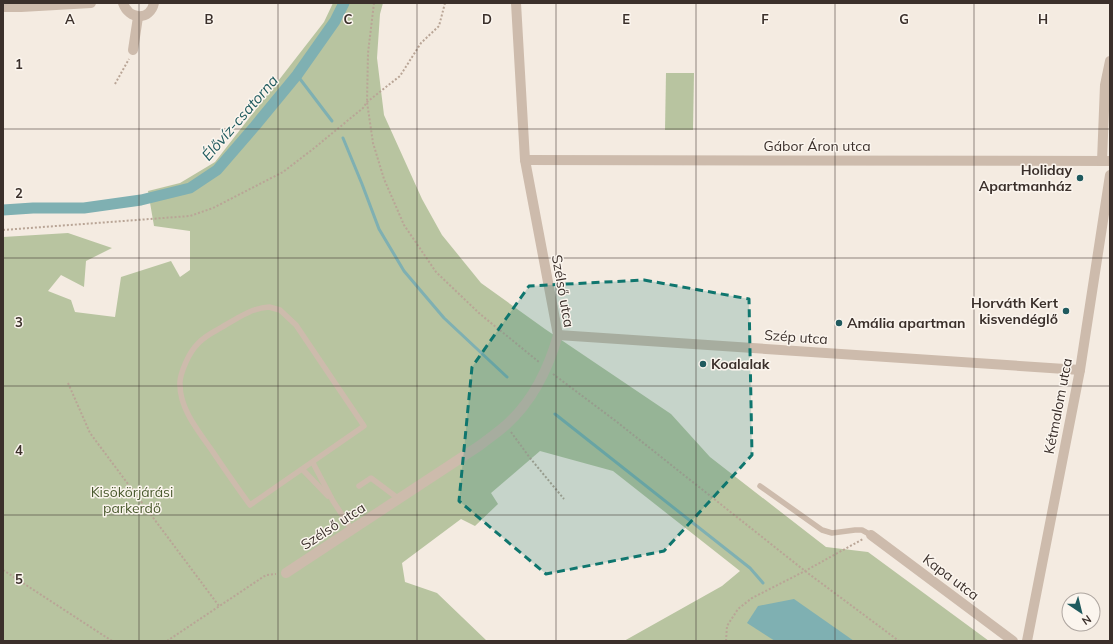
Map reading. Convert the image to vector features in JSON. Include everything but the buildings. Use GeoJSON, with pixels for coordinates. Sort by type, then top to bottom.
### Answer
{"type":"FeatureCollection","features":[{"type":"Feature","properties":{"kind":"street"},"geometry":{"type":"LineString","coordinates":[[3,7],[91,3]]}},
{"type":"Feature","properties":{"kind":"street"},"geometry":{"type":"LineString","coordinates":[[123,3],[125,9],[131,14],[138,16],[146,15],[151,10],[154,3]]}},
{"type":"Feature","properties":{"kind":"street","name":"Szélső utca"},"geometry":{"type":"LineString","coordinates":[[286,573],[479,446],[506,425],[522,409],[534,393],[546,369],[558,335],[525,160],[516,3]]}},
{"type":"Feature","properties":{"kind":"street"},"geometry":{"type":"LineString","coordinates":[[133,50],[138,16]]}},
{"type":"Feature","properties":{"kind":"street"},"geometry":{"type":"LineString","coordinates":[[1106,161],[1105,85],[1110,60]]}},
{"type":"Feature","properties":{"kind":"street","name":"Gábor Áron utca"},"geometry":{"type":"LineString","coordinates":[[525,160],[1106,161]]}},
{"type":"Feature","properties":{"kind":"street","name":"Kétmalom utca"},"geometry":{"type":"LineString","coordinates":[[1027,641],[1080,370],[1110,176]]}},
{"type":"Feature","properties":{"kind":"street","name":"Szép utca"},"geometry":{"type":"LineString","coordinates":[[558,335],[1080,370]]}},
{"type":"Feature","properties":{"kind":"street","name":"Kapa utca"},"geometry":{"type":"LineString","coordinates":[[871,535],[1013,641]]}},
{"type":"Feature","properties":{"kind":"lane"},"geometry":{"type":"LineString","coordinates":[[269,307],[280,310],[296,325],[364,426],[303,470],[250,505],[196,428],[188,414],[180,394],[179,384],[182,371],[188,358],[204,338],[246,313],[259,308],[269,307]]}},
{"type":"Feature","properties":{"kind":"lane"},"geometry":{"type":"LineString","coordinates":[[313,463],[332,501],[352,530]]}},
{"type":"Feature","properties":{"kind":"lane"},"geometry":{"type":"LineString","coordinates":[[303,470],[332,501]]}},
{"type":"Feature","properties":{"kind":"lane"},"geometry":{"type":"LineString","coordinates":[[359,486],[371,478],[399,499]]}},
{"type":"Feature","properties":{"kind":"lane"},"geometry":{"type":"LineString","coordinates":[[760,486],[822,530],[832,533],[862,530],[871,535]]}},
{"type":"Feature","properties":{"kind":"path"},"geometry":{"type":"LineString","coordinates":[[374,3],[368,54],[367,102],[373,142],[384,180],[404,225],[436,272],[480,314],[546,369],[617,422],[805,571],[898,641]]}},
{"type":"Feature","properties":{"kind":"path"},"geometry":{"type":"LineString","coordinates":[[3,230],[190,216],[213,208],[283,172],[313,150],[363,108],[367,102],[400,76],[421,44],[439,26],[445,3]]}},
{"type":"Feature","properties":{"kind":"path"},"geometry":{"type":"LineString","coordinates":[[115,84],[133,50]]}},
{"type":"Feature","properties":{"kind":"path"},"geometry":{"type":"LineString","coordinates":[[68,383],[90,433],[219,606]]}},
{"type":"Feature","properties":{"kind":"path"},"geometry":{"type":"LineString","coordinates":[[506,425],[530,458],[564,499]]}},
{"type":"Feature","properties":{"kind":"path"},"geometry":{"type":"LineString","coordinates":[[726,641],[727,626],[738,609],[752,598],[871,535]]}},
{"type":"Feature","properties":{"kind":"path"},"geometry":{"type":"LineString","coordinates":[[3,570],[112,641]]}},
{"type":"Feature","properties":{"kind":"path"},"geometry":{"type":"LineString","coordinates":[[167,641],[266,575],[286,573]]}},
{"type":"Feature","properties":{"kind":"highlighted area"},"geometry":{"type":"Polygon","coordinates":[[[644,280],[749,299],[752,455],[664,551],[546,574],[459,501],[472,367],[529,286],[644,280]]]}},
{"type":"Feature","properties":{"kind":"green space","name":"Kisökörjárási parkerdő"},"geometry":{"type":"Polygon","coordinates":[[[333,3],[383,3],[380,14],[377,58],[384,115],[422,199],[442,235],[481,283],[545,329],[671,414],[710,457],[826,547],[868,552],[989,641],[624,641],[722,586],[740,571],[613,471],[540,451],[491,493],[498,504],[475,526],[461,519],[402,563],[405,582],[437,593],[487,641],[3,641],[3,237],[68,233],[112,248],[86,261],[84,287],[61,275],[48,291],[71,300],[75,312],[115,317],[121,277],[171,261],[180,277],[190,270],[190,231],[154,226],[148,191],[180,183],[215,162],[324,22],[333,3]]]}},
{"type":"Feature","properties":{"kind":"green space"},"geometry":{"type":"Polygon","coordinates":[[[666,73],[694,73],[693,130],[665,130],[666,73]]]}},
{"type":"Feature","properties":{"kind":"water"},"geometry":{"type":"Polygon","coordinates":[[[794,599],[854,641],[775,641],[747,623],[758,606],[794,599]]]}},
{"type":"Feature","properties":{"kind":"waterway","name":"Élővíz-csatorna"},"geometry":{"type":"LineString","coordinates":[[3,210],[33,208],[84,208],[141,200],[190,188],[217,170],[255,126],[297,75],[335,21],[344,3]]}},
{"type":"Feature","properties":{"kind":"waterway"},"geometry":{"type":"LineString","coordinates":[[297,75],[332,121]]}},
{"type":"Feature","properties":{"kind":"waterway"},"geometry":{"type":"LineString","coordinates":[[343,138],[379,229],[404,271],[444,318],[507,377]]}},
{"type":"Feature","properties":{"kind":"waterway"},"geometry":{"type":"LineString","coordinates":[[555,414],[750,568],[763,583]]}},
{"type":"Feature","properties":{"kind":"place","name":"Holiday Apartmanház"},"geometry":{"type":"Point","coordinates":[1080,178]}},
{"type":"Feature","properties":{"kind":"place","name":"Horváth Kert kisvendéglő"},"geometry":{"type":"Point","coordinates":[1066,311]}},
{"type":"Feature","properties":{"kind":"place","name":"Amália apartman"},"geometry":{"type":"Point","coordinates":[839,323]}},
{"type":"Feature","properties":{"kind":"place","name":"Koalalak"},"geometry":{"type":"Point","coordinates":[703,364]}}]}
